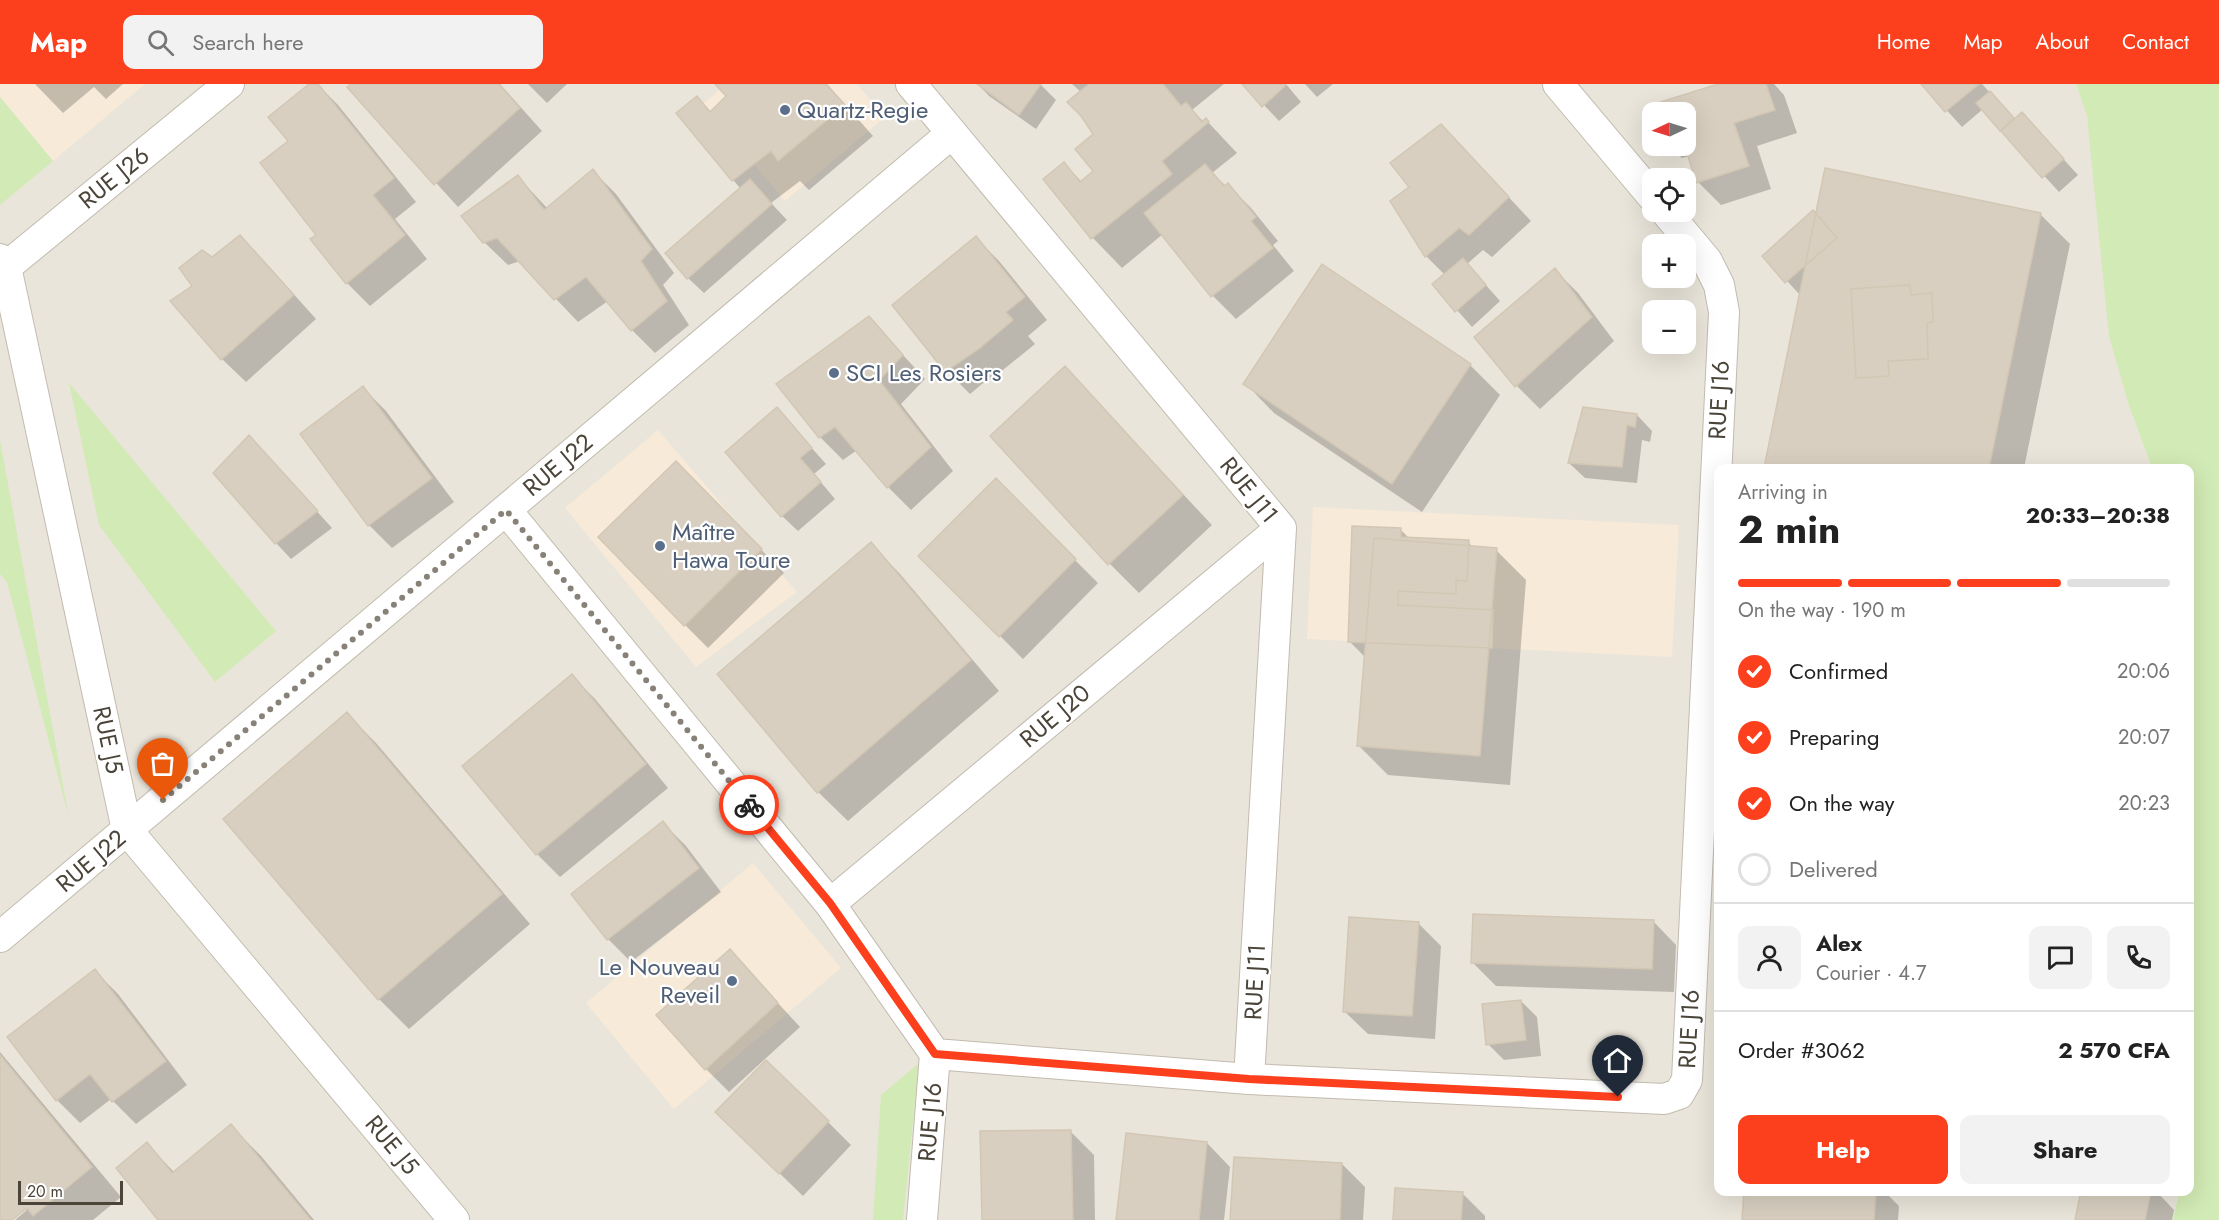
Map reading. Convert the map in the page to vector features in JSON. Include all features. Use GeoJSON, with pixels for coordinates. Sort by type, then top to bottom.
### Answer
{"type":"FeatureCollection","features":[{"type":"Feature","properties":{"kind":"street","name":"RUE J26"},"geometry":{"type":"LineString","coordinates":[[2,266],[229,84]]}},
{"type":"Feature","properties":{"kind":"street","name":"RUE J11"},"geometry":{"type":"LineString","coordinates":[[911,84],[1281,528],[1249,1079]]}},
{"type":"Feature","properties":{"kind":"street"},"geometry":{"type":"LineString","coordinates":[[1558,84],[1642,183]]}},
{"type":"Feature","properties":{"kind":"street","name":"RUE J22"},"geometry":{"type":"LineString","coordinates":[[0,937],[951,133]]}},
{"type":"Feature","properties":{"kind":"street","name":"RUE J16"},"geometry":{"type":"LineString","coordinates":[[1674,222],[1707,261],[1719,285],[1724,312],[1717,464]]}},
{"type":"Feature","properties":{"kind":"street","name":"RUE J5"},"geometry":{"type":"LineString","coordinates":[[2,266],[127,830],[450,1218]]}},
{"type":"Feature","properties":{"kind":"street"},"geometry":{"type":"LineString","coordinates":[[506,510],[830,903],[935,1054]]}},
{"type":"Feature","properties":{"kind":"street","name":"RUE J16"},"geometry":{"type":"LineString","coordinates":[[922,1220],[935,1054],[1249,1079],[1664,1099],[1679,1094],[1687,1080],[1714,520]]}},
{"type":"Feature","properties":{"kind":"street","name":"RUE J20"},"geometry":{"type":"LineString","coordinates":[[830,903],[1281,528]]}},
{"type":"Feature","properties":{"kind":"shaded area"},"geometry":{"type":"Polygon","coordinates":[[[0,84],[2076,84],[2087,115],[2129,406],[2151,464],[1714,464],[1714,1196],[2178,1196],[2173,1220],[0,1220],[0,84]]]}},
{"type":"Feature","properties":{"kind":"shaded area"},"geometry":{"type":"Polygon","coordinates":[[[0,84],[145,84],[53,161],[0,97],[0,84]]]}},
{"type":"Feature","properties":{"kind":"shaded area"},"geometry":{"type":"Polygon","coordinates":[[[726,84],[857,84],[885,117],[785,201],[703,104],[726,84]]]}},
{"type":"Feature","properties":{"kind":"shaded area"},"geometry":{"type":"Polygon","coordinates":[[[658,430],[797,592],[696,667],[565,508],[658,430]]]}},
{"type":"Feature","properties":{"kind":"shaded area"},"geometry":{"type":"Polygon","coordinates":[[[1313,507],[1679,525],[1672,657],[1307,639],[1313,507]]]}},
{"type":"Feature","properties":{"kind":"shaded area"},"geometry":{"type":"Polygon","coordinates":[[[753,863],[841,968],[674,1109],[586,1003],[753,863]]]}},
{"type":"Feature","properties":{"kind":"green space"},"geometry":{"type":"Polygon","coordinates":[[[2076,84],[2219,84],[2219,1220],[2173,1220],[2178,1196],[2194,1196],[2194,464],[2151,464],[2129,406],[2109,336],[2087,116],[2076,84]]]}},
{"type":"Feature","properties":{"kind":"green space"},"geometry":{"type":"Polygon","coordinates":[[[0,97],[53,161],[0,205],[0,97]]]}},
{"type":"Feature","properties":{"kind":"green space"},"geometry":{"type":"Polygon","coordinates":[[[69,383],[276,631],[215,682],[99,525],[69,383]]]}},
{"type":"Feature","properties":{"kind":"green space"},"geometry":{"type":"Polygon","coordinates":[[[0,440],[69,818],[7,582],[0,574],[0,440]]]}},
{"type":"Feature","properties":{"kind":"green space"},"geometry":{"type":"Polygon","coordinates":[[[919,1063],[903,1220],[873,1220],[881,1095],[919,1063]]]}},
{"type":"Feature","properties":{"kind":"building"},"geometry":{"type":"Polygon","coordinates":[[[309,84],[318,84],[394,178],[373,195],[405,235],[346,284],[310,239],[316,235],[260,163],[288,141],[268,117],[309,84]]]}},
{"type":"Feature","properties":{"kind":"building"},"geometry":{"type":"Polygon","coordinates":[[[351,84],[499,84],[520,108],[434,185],[347,87],[351,84]]]}},
{"type":"Feature","properties":{"kind":"building"},"geometry":{"type":"Polygon","coordinates":[[[715,84],[826,84],[845,105],[778,161],[771,151],[732,181],[676,113],[697,96],[710,112],[726,96],[715,84]]]}},
{"type":"Feature","properties":{"kind":"building"},"geometry":{"type":"Polygon","coordinates":[[[977,84],[1041,84],[1019,115],[977,84]]]}},
{"type":"Feature","properties":{"kind":"building"},"geometry":{"type":"Polygon","coordinates":[[[1089,84],[1163,84],[1181,106],[1186,102],[1202,122],[1206,118],[1209,122],[1162,161],[1172,174],[1091,239],[1043,179],[1064,162],[1080,182],[1093,171],[1075,149],[1093,134],[1081,116],[1067,102],[1089,84]]]}},
{"type":"Feature","properties":{"kind":"building"},"geometry":{"type":"Polygon","coordinates":[[[1242,84],[1285,84],[1286,85],[1262,107],[1242,84]]]}},
{"type":"Feature","properties":{"kind":"building"},"geometry":{"type":"Polygon","coordinates":[[[1718,84],[1766,84],[1775,110],[1734,123],[1749,166],[1696,183],[1696,168],[1692,168],[1688,156],[1696,156],[1696,102],[1661,102],[1718,84]]]}},
{"type":"Feature","properties":{"kind":"building"},"geometry":{"type":"Polygon","coordinates":[[[1921,84],[1979,84],[1945,112],[1921,84]]]}},
{"type":"Feature","properties":{"kind":"building"},"geometry":{"type":"Polygon","coordinates":[[[1990,91],[2014,118],[2000,131],[1976,103],[1990,91]]]}},
{"type":"Feature","properties":{"kind":"building"},"geometry":{"type":"Polygon","coordinates":[[[2022,112],[2064,159],[2042,178],[2001,131],[2022,112]]]}},
{"type":"Feature","properties":{"kind":"building"},"geometry":{"type":"Polygon","coordinates":[[[1441,124],[1509,197],[1469,235],[1459,228],[1425,257],[1390,201],[1409,187],[1390,163],[1441,124]]]}},
{"type":"Feature","properties":{"kind":"building"},"geometry":{"type":"Polygon","coordinates":[[[1205,164],[1224,186],[1228,183],[1256,217],[1251,221],[1273,248],[1211,297],[1144,213],[1205,164]]]}},
{"type":"Feature","properties":{"kind":"building"},"geometry":{"type":"Polygon","coordinates":[[[1825,168],[2041,213],[1990,464],[1765,464],[1825,168]]]}},
{"type":"Feature","properties":{"kind":"building"},"geometry":{"type":"Polygon","coordinates":[[[593,169],[652,249],[641,261],[667,301],[631,331],[586,277],[554,300],[497,238],[483,243],[461,216],[518,175],[544,210],[593,169]]]}},
{"type":"Feature","properties":{"kind":"building"},"geometry":{"type":"Polygon","coordinates":[[[750,179],[772,204],[687,279],[665,253],[750,179]]]}},
{"type":"Feature","properties":{"kind":"building"},"geometry":{"type":"Polygon","coordinates":[[[1813,210],[1837,238],[1785,283],[1762,256],[1813,210]]]}},
{"type":"Feature","properties":{"kind":"building"},"geometry":{"type":"Polygon","coordinates":[[[240,235],[294,295],[221,360],[170,301],[192,286],[179,268],[202,250],[212,257],[240,235]]]}},
{"type":"Feature","properties":{"kind":"building"},"geometry":{"type":"Polygon","coordinates":[[[976,236],[1025,297],[1006,312],[1013,320],[980,348],[945,372],[892,305],[976,236]]]}},
{"type":"Feature","properties":{"kind":"building"},"geometry":{"type":"Polygon","coordinates":[[[1463,258],[1486,285],[1455,312],[1432,284],[1463,258]]]}},
{"type":"Feature","properties":{"kind":"building"},"geometry":{"type":"Polygon","coordinates":[[[1322,264],[1471,364],[1392,484],[1243,384],[1322,264]]]}},
{"type":"Feature","properties":{"kind":"building"},"geometry":{"type":"Polygon","coordinates":[[[1555,268],[1592,317],[1515,387],[1474,337],[1555,268]]]}},
{"type":"Feature","properties":{"kind":"building"},"geometry":{"type":"Polygon","coordinates":[[[1910,285],[1911,295],[1932,293],[1933,322],[1927,323],[1928,359],[1888,361],[1889,376],[1856,378],[1851,289],[1910,285]]]}},
{"type":"Feature","properties":{"kind":"building"},"geometry":{"type":"Polygon","coordinates":[[[869,316],[903,355],[879,380],[931,447],[887,488],[835,427],[819,438],[776,384],[869,316]]]}},
{"type":"Feature","properties":{"kind":"building"},"geometry":{"type":"Polygon","coordinates":[[[1065,366],[1183,495],[1108,565],[990,436],[1065,366]]]}},
{"type":"Feature","properties":{"kind":"building"},"geometry":{"type":"Polygon","coordinates":[[[363,386],[432,478],[368,526],[300,434],[363,386]]]}},
{"type":"Feature","properties":{"kind":"building"},"geometry":{"type":"Polygon","coordinates":[[[777,407],[812,448],[800,458],[821,482],[781,517],[725,452],[777,407]]]}},
{"type":"Feature","properties":{"kind":"building"},"geometry":{"type":"Polygon","coordinates":[[[1583,407],[1637,414],[1635,427],[1627,425],[1622,467],[1568,463],[1583,407]]]}},
{"type":"Feature","properties":{"kind":"building"},"geometry":{"type":"Polygon","coordinates":[[[249,435],[318,511],[275,544],[213,473],[249,435]]]}},
{"type":"Feature","properties":{"kind":"building"},"geometry":{"type":"Polygon","coordinates":[[[676,461],[762,549],[684,626],[598,537],[676,461]]]}},
{"type":"Feature","properties":{"kind":"building"},"geometry":{"type":"Polygon","coordinates":[[[996,478],[1076,559],[999,637],[918,556],[996,478]]]}},
{"type":"Feature","properties":{"kind":"building"},"geometry":{"type":"Polygon","coordinates":[[[1352,526],[1401,528],[1401,537],[1469,540],[1467,581],[1456,580],[1456,594],[1398,591],[1398,605],[1493,610],[1492,648],[1348,642],[1352,526]]]}},
{"type":"Feature","properties":{"kind":"building"},"geometry":{"type":"Polygon","coordinates":[[[1374,538],[1497,548],[1480,756],[1357,746],[1374,538]]]}},
{"type":"Feature","properties":{"kind":"building"},"geometry":{"type":"Polygon","coordinates":[[[871,542],[971,660],[817,793],[717,674],[871,542]]]}},
{"type":"Feature","properties":{"kind":"building"},"geometry":{"type":"Polygon","coordinates":[[[572,674],[646,764],[536,855],[462,766],[572,674]]]}},
{"type":"Feature","properties":{"kind":"building"},"geometry":{"type":"Polygon","coordinates":[[[347,712],[502,894],[378,1000],[223,819],[347,712]]]}},
{"type":"Feature","properties":{"kind":"building"},"geometry":{"type":"Polygon","coordinates":[[[663,821],[699,868],[607,940],[571,894],[663,821]]]}},
{"type":"Feature","properties":{"kind":"building"},"geometry":{"type":"Polygon","coordinates":[[[1473,914],[1654,920],[1652,969],[1471,963],[1473,914]]]}},
{"type":"Feature","properties":{"kind":"building"},"geometry":{"type":"Polygon","coordinates":[[[1349,917],[1419,922],[1412,1016],[1343,1012],[1349,917]]]}},
{"type":"Feature","properties":{"kind":"building"},"geometry":{"type":"Polygon","coordinates":[[[730,949],[778,1003],[705,1070],[656,1015],[730,949]]]}},
{"type":"Feature","properties":{"kind":"building"},"geometry":{"type":"Polygon","coordinates":[[[95,969],[166,1061],[112,1102],[90,1074],[56,1101],[7,1037],[95,969]]]}},
{"type":"Feature","properties":{"kind":"building"},"geometry":{"type":"Polygon","coordinates":[[[1521,1000],[1526,1040],[1486,1045],[1482,1004],[1521,1000]]]}},
{"type":"Feature","properties":{"kind":"building"},"geometry":{"type":"Polygon","coordinates":[[[0,1055],[92,1167],[33,1216],[27,1208],[12,1220],[0,1220],[0,1055]]]}},
{"type":"Feature","properties":{"kind":"building"},"geometry":{"type":"Polygon","coordinates":[[[766,1060],[829,1121],[779,1174],[715,1112],[766,1060]]]}},
{"type":"Feature","properties":{"kind":"building"},"geometry":{"type":"Polygon","coordinates":[[[231,1124],[311,1220],[158,1220],[116,1168],[147,1142],[172,1173],[231,1124]]]}},
{"type":"Feature","properties":{"kind":"building"},"geometry":{"type":"Polygon","coordinates":[[[1071,1130],[1073,1220],[982,1220],[980,1131],[1071,1130]]]}},
{"type":"Feature","properties":{"kind":"building"},"geometry":{"type":"Polygon","coordinates":[[[1126,1133],[1207,1142],[1199,1220],[1116,1220],[1126,1133]]]}},
{"type":"Feature","properties":{"kind":"building"},"geometry":{"type":"Polygon","coordinates":[[[1234,1157],[1342,1163],[1340,1220],[1230,1220],[1234,1157]]]}},
{"type":"Feature","properties":{"kind":"building"},"geometry":{"type":"Polygon","coordinates":[[[1395,1188],[1463,1192],[1461,1220],[1393,1220],[1395,1188]]]}},
{"type":"Feature","properties":{"kind":"building"},"geometry":{"type":"Polygon","coordinates":[[[1744,1196],[1876,1196],[1874,1220],[1742,1220],[1744,1196]]]}},
{"type":"Feature","properties":{"kind":"building"},"geometry":{"type":"Polygon","coordinates":[[[2080,1196],[2150,1196],[2145,1220],[2075,1220],[2080,1196]]]}},
{"type":"Feature","properties":{"kind":"way so far"},"geometry":{"type":"LineString","coordinates":[[163,800],[506,510],[749,805]]}},
{"type":"Feature","properties":{"kind":"place","name":"Quartz-Regie"},"geometry":{"type":"Point","coordinates":[785,110]}},
{"type":"Feature","properties":{"kind":"place","name":"SCI Les Rosiers"},"geometry":{"type":"Point","coordinates":[834,373]}},
{"type":"Feature","properties":{"kind":"place","name":"Maître Hawa Toure"},"geometry":{"type":"Point","coordinates":[660,546]}},
{"type":"Feature","properties":{"kind":"place","name":"Le Nouveau Reveil"},"geometry":{"type":"Point","coordinates":[732,981]}},
{"type":"Feature","properties":{"kind":"route"},"geometry":{"type":"LineString","coordinates":[[749,805],[830,903],[935,1054],[1249,1079],[1618,1097]]}}]}
